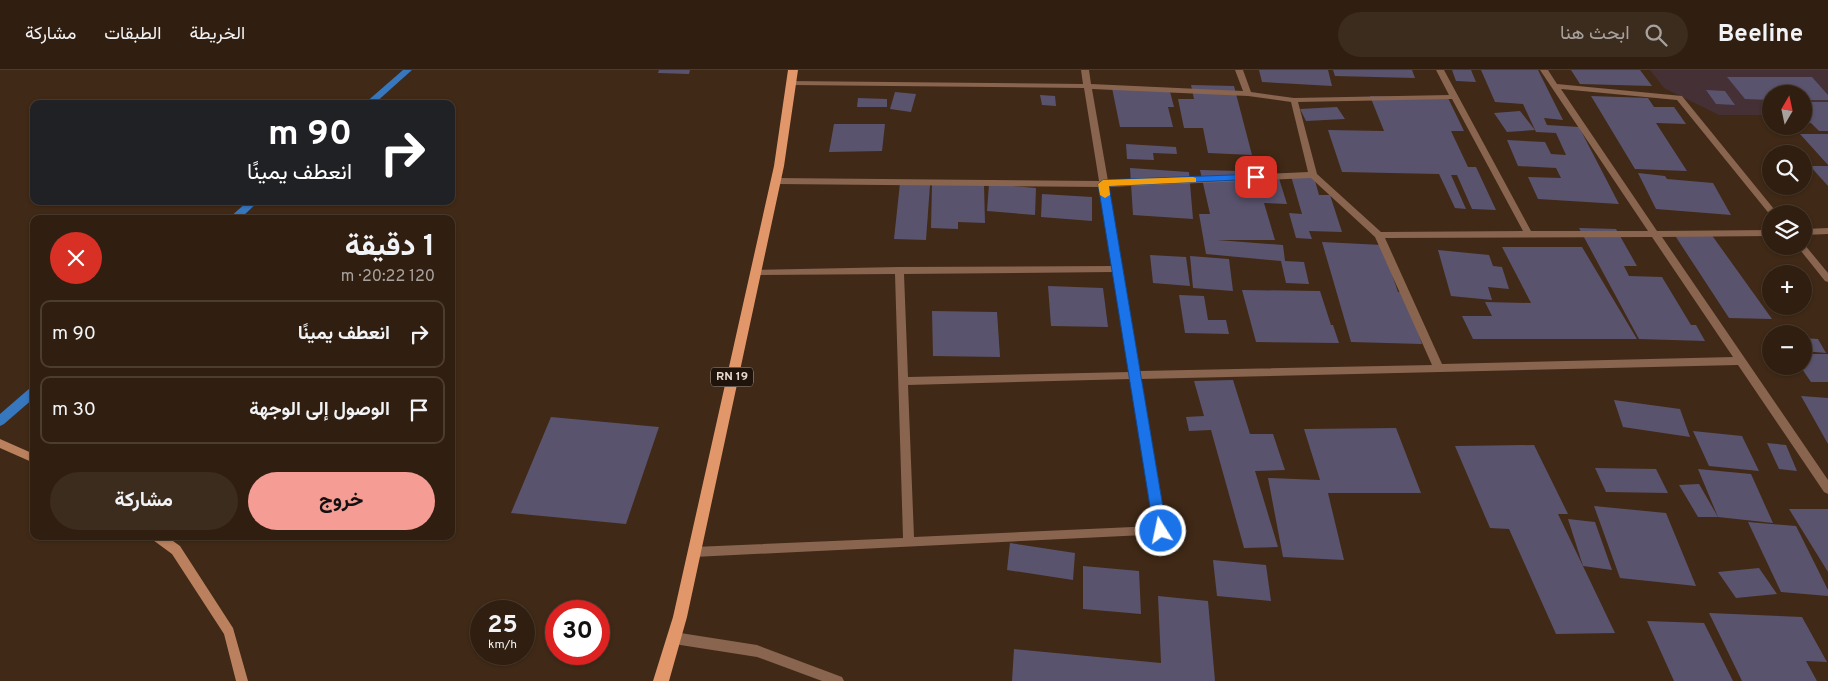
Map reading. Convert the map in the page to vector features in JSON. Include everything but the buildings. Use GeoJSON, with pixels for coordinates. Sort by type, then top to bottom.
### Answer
{"type":"FeatureCollection","features":[{"type":"Feature","properties":{"kind":"main road","name":"RN 19"},"geometry":{"type":"LineString","coordinates":[[661,681],[674,638],[694,552],[776,181],[792,76]]}},
{"type":"Feature","properties":{"kind":"street"},"geometry":{"type":"LineString","coordinates":[[694,552],[1161,531],[1085,70]]}},
{"type":"Feature","properties":{"kind":"street"},"geometry":{"type":"LineString","coordinates":[[1239,70],[1248,94]]}},
{"type":"Feature","properties":{"kind":"street"},"geometry":{"type":"LineString","coordinates":[[1440,70],[1528,233]]}},
{"type":"Feature","properties":{"kind":"street"},"geometry":{"type":"LineString","coordinates":[[1544,70],[1828,489]]}},
{"type":"Feature","properties":{"kind":"street"},"geometry":{"type":"LineString","coordinates":[[792,76],[1087,86],[1248,94],[1294,100],[1455,98]]}},
{"type":"Feature","properties":{"kind":"street"},"geometry":{"type":"LineString","coordinates":[[1556,86],[1679,98],[1767,205]]}},
{"type":"Feature","properties":{"kind":"street"},"geometry":{"type":"LineString","coordinates":[[1294,100],[1313,175],[1379,235],[1439,368]]}},
{"type":"Feature","properties":{"kind":"street"},"geometry":{"type":"LineString","coordinates":[[776,181],[1103,184],[1313,175]]}},
{"type":"Feature","properties":{"kind":"street"},"geometry":{"type":"LineString","coordinates":[[1812,232],[1828,231]]}},
{"type":"Feature","properties":{"kind":"street"},"geometry":{"type":"LineString","coordinates":[[1379,235],[1762,233]]}},
{"type":"Feature","properties":{"kind":"street"},"geometry":{"type":"LineString","coordinates":[[1808,255],[1828,279]]}},
{"type":"Feature","properties":{"kind":"street"},"geometry":{"type":"LineString","coordinates":[[756,272],[1117,269]]}},
{"type":"Feature","properties":{"kind":"street"},"geometry":{"type":"LineString","coordinates":[[899,270],[909,542]]}},
{"type":"Feature","properties":{"kind":"street"},"geometry":{"type":"LineString","coordinates":[[903,381],[1742,361]]}},
{"type":"Feature","properties":{"kind":"street"},"geometry":{"type":"LineString","coordinates":[[0,443],[30,457]]}},
{"type":"Feature","properties":{"kind":"street"},"geometry":{"type":"LineString","coordinates":[[162,540],[176,550],[229,632],[242,681]]}},
{"type":"Feature","properties":{"kind":"street"},"geometry":{"type":"LineString","coordinates":[[674,638],[757,651],[838,681]]}},
{"type":"Feature","properties":{"kind":"shaded area"},"geometry":{"type":"Polygon","coordinates":[[[1650,70],[1828,70],[1828,116],[1812,116],[1812,85],[1762,85],[1762,115],[1719,115],[1664,88],[1650,70]]]}},
{"type":"Feature","properties":{"kind":"waterway"},"geometry":{"type":"LineString","coordinates":[[373,100],[408,70]]}},
{"type":"Feature","properties":{"kind":"waterway"},"geometry":{"type":"LineString","coordinates":[[238,215],[249,205]]}},
{"type":"Feature","properties":{"kind":"waterway"},"geometry":{"type":"LineString","coordinates":[[0,421],[30,395]]}},
{"type":"Feature","properties":{"kind":"slow traffic"},"geometry":{"type":"LineString","coordinates":[[1105,195],[1103,184],[1193,180]]}},
{"type":"Feature","properties":{"kind":"route"},"geometry":{"type":"LineString","coordinates":[[1161,531],[1103,184],[1256,177]]}}]}
